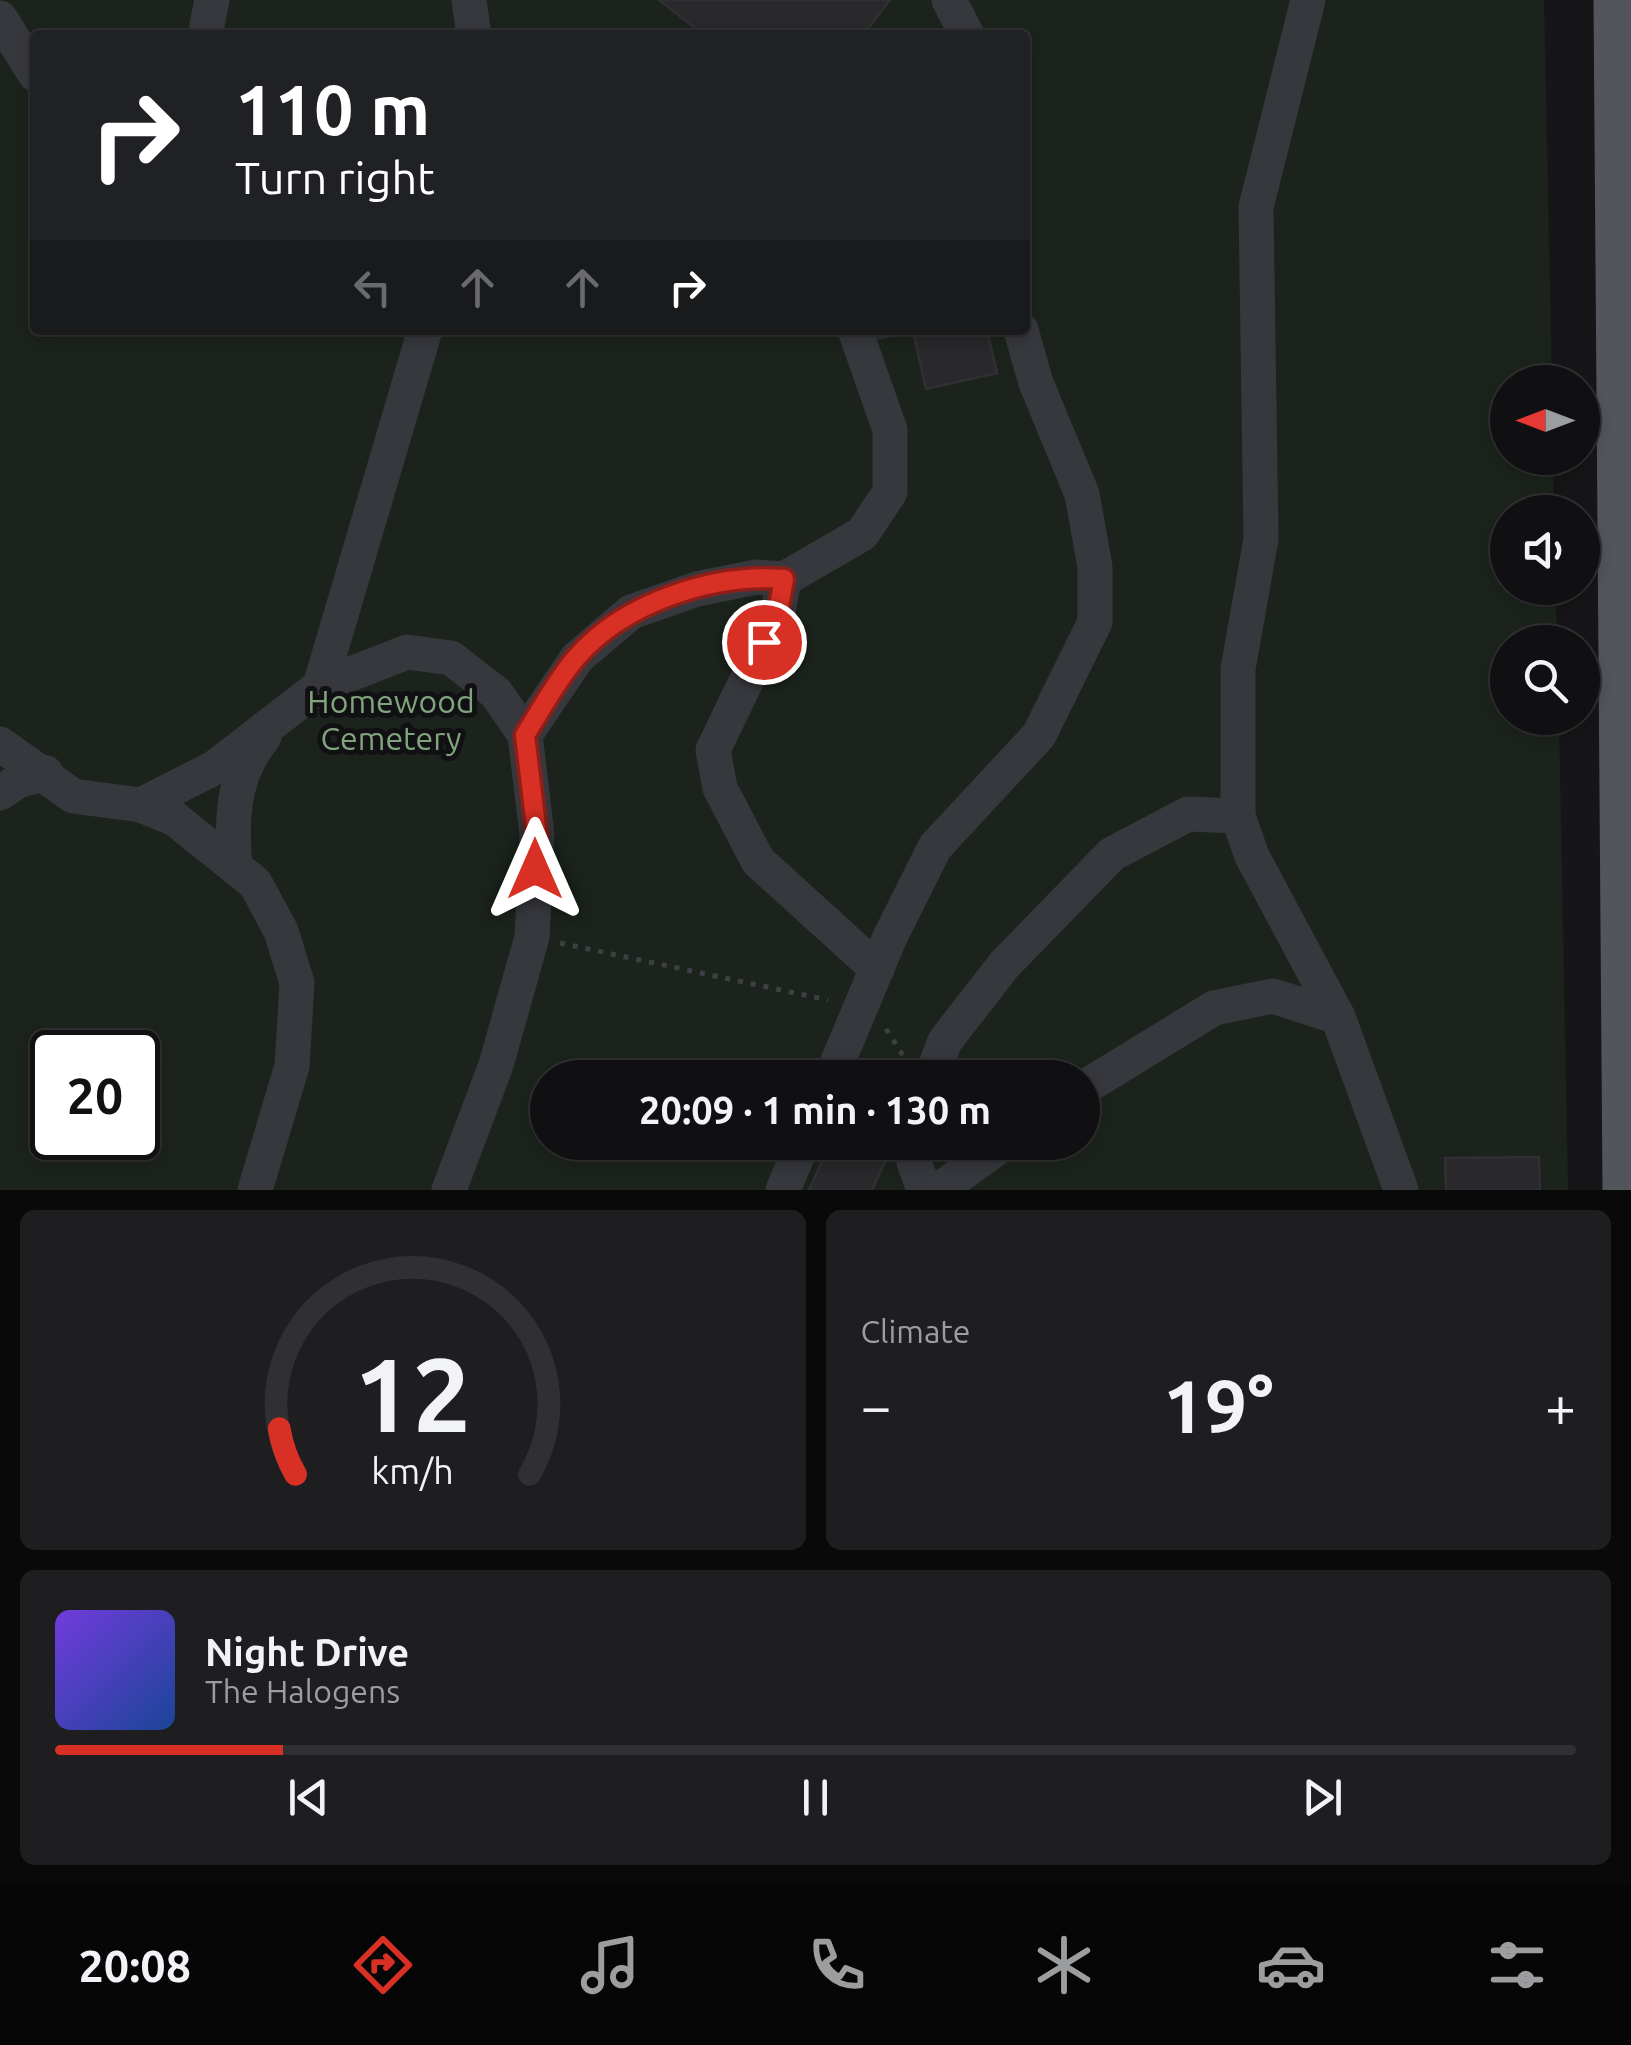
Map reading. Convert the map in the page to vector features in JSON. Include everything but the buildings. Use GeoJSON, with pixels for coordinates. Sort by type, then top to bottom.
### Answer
{"type":"FeatureCollection","features":[{"type":"Feature","properties":{"kind":"main road"},"geometry":{"type":"LineString","coordinates":[[1616,0],[1625,1190]]}},
{"type":"Feature","properties":{"kind":"lane"},"geometry":{"type":"LineString","coordinates":[[206,30],[212,0]]}},
{"type":"Feature","properties":{"kind":"lane"},"geometry":{"type":"LineString","coordinates":[[469,0],[473,30]]}},
{"type":"Feature","properties":{"kind":"lane"},"geometry":{"type":"LineString","coordinates":[[949,0],[964,30]]}},
{"type":"Feature","properties":{"kind":"lane"},"geometry":{"type":"LineString","coordinates":[[1308,0],[1256,207],[1261,539],[1238,669],[1238,816],[1252,856],[1338,1017],[1400,1190]]}},
{"type":"Feature","properties":{"kind":"lane"},"geometry":{"type":"LineString","coordinates":[[0,18],[30,66]]}},
{"type":"Feature","properties":{"kind":"lane"},"geometry":{"type":"LineString","coordinates":[[320,686],[424,335]]}},
{"type":"Feature","properties":{"kind":"lane"},"geometry":{"type":"LineString","coordinates":[[525,735],[576,658],[631,612],[697,589],[756,577],[784,579],[862,534],[890,492],[890,430],[857,335]]}},
{"type":"Feature","properties":{"kind":"lane"},"geometry":{"type":"LineString","coordinates":[[838,1060],[935,847],[1039,735],[1096,622],[1096,567],[1082,494],[1036,382],[1022,335]]}},
{"type":"Feature","properties":{"kind":"lane"},"geometry":{"type":"LineString","coordinates":[[784,579],[777,617],[713,750],[720,788],[758,861],[867,991]]}},
{"type":"Feature","properties":{"kind":"lane"},"geometry":{"type":"LineString","coordinates":[[140,805],[214,768],[320,686],[407,652],[452,658],[496,693],[525,735],[537,835],[532,937],[496,1065],[450,1190]]}},
{"type":"Feature","properties":{"kind":"lane"},"geometry":{"type":"LineString","coordinates":[[235,867],[230,812],[251,752],[284,714]]}},
{"type":"Feature","properties":{"kind":"lane"},"geometry":{"type":"LineString","coordinates":[[0,744],[46,773],[72,796],[140,805],[175,819],[255,883],[280,932],[297,983],[292,1066],[255,1190]]}},
{"type":"Feature","properties":{"kind":"lane"},"geometry":{"type":"LineString","coordinates":[[0,794],[18,781],[46,773]]}},
{"type":"Feature","properties":{"kind":"lane"},"geometry":{"type":"LineString","coordinates":[[927,1060],[1004,965],[1112,854],[1188,814],[1238,816]]}},
{"type":"Feature","properties":{"kind":"lane"},"geometry":{"type":"LineString","coordinates":[[1100,1078],[1214,1008],[1272,996],[1338,1017]]}},
{"type":"Feature","properties":{"kind":"lane"},"geometry":{"type":"LineString","coordinates":[[783,1190],[796,1160]]}},
{"type":"Feature","properties":{"kind":"lane"},"geometry":{"type":"LineString","coordinates":[[914,1160],[924,1190]]}},
{"type":"Feature","properties":{"kind":"lane"},"geometry":{"type":"LineString","coordinates":[[939,1190],[981,1160]]}},
{"type":"Feature","properties":{"kind":"path"},"geometry":{"type":"LineString","coordinates":[[532,937],[867,991],[913,1060]]}},
{"type":"Feature","properties":{"kind":"green space","name":"Homewood Cemetery"},"geometry":{"type":"Polygon","coordinates":[[[0,0],[1544,0],[1552,365],[1490,365],[1490,475],[1553,475],[1554,495],[1490,495],[1490,605],[1556,605],[1557,625],[1490,625],[1490,735],[1559,735],[1568,1190],[0,1190],[0,0]]]}},
{"type":"Feature","properties":{"kind":"route"},"geometry":{"type":"LineString","coordinates":[[535,869],[537,835],[525,735],[576,658],[631,612],[697,589],[756,577],[784,579],[777,617],[764,642]]}}]}
